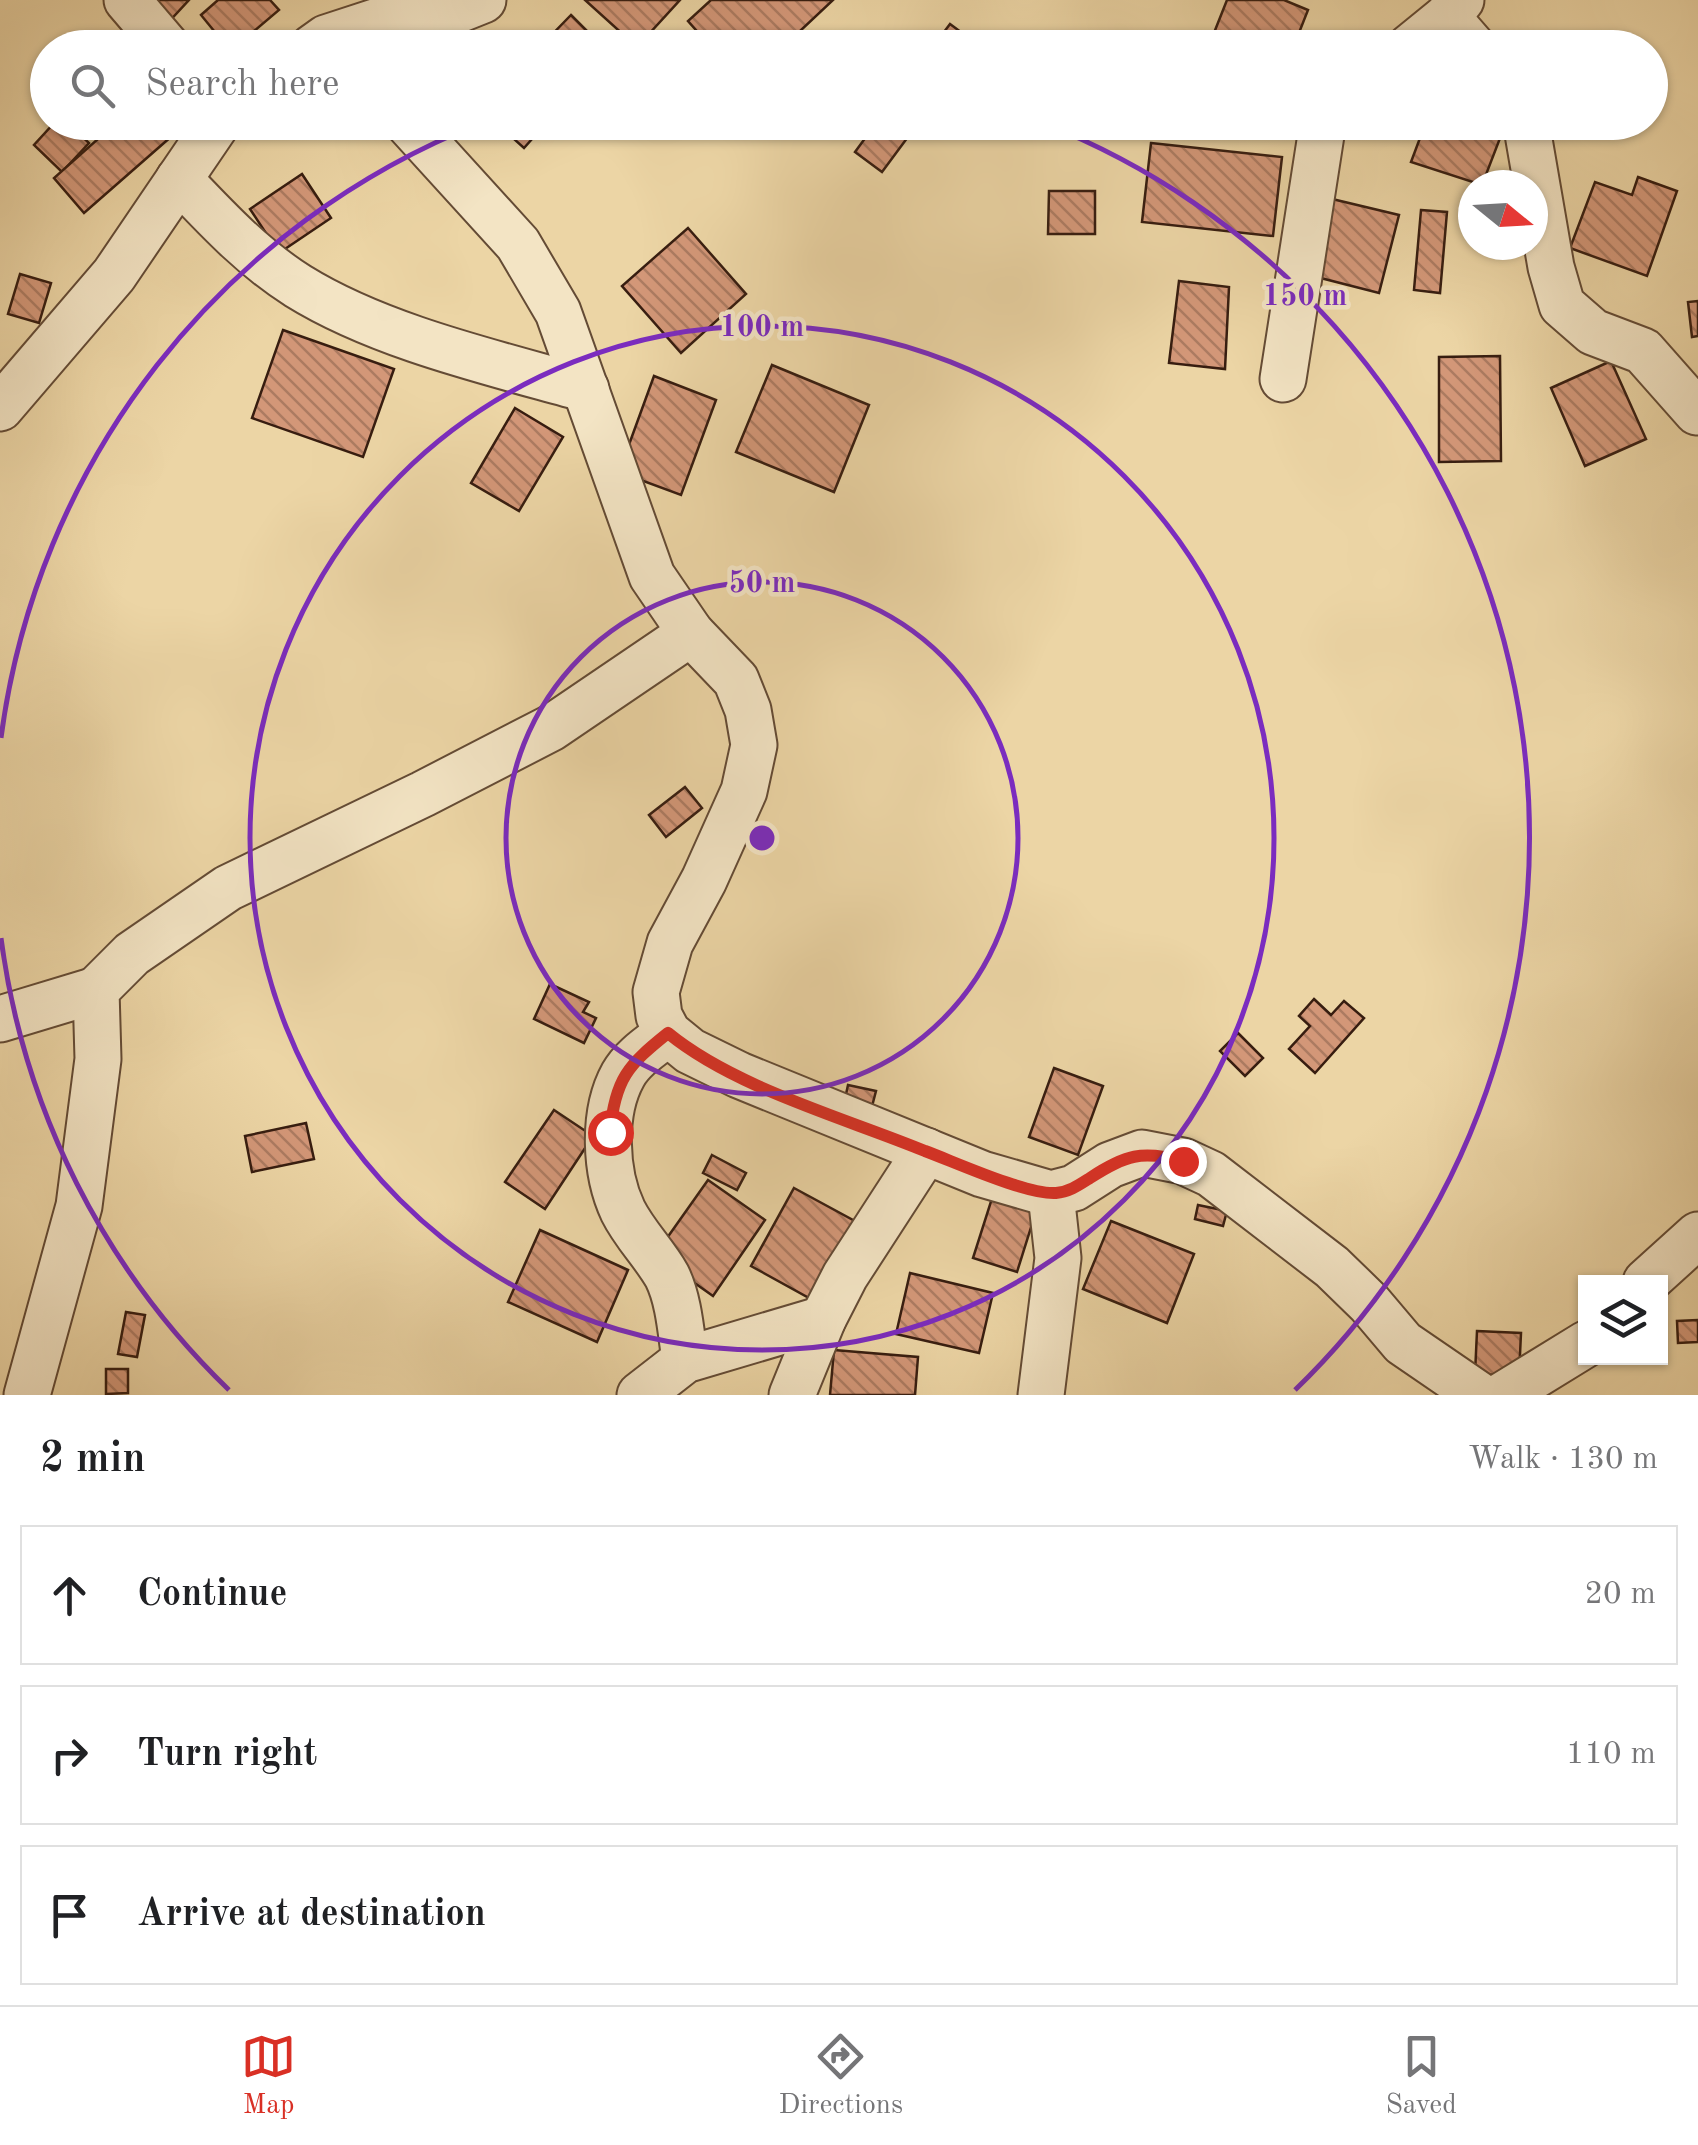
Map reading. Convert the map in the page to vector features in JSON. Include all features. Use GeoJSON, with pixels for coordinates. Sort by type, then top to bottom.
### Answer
{"type":"FeatureCollection","features":[{"type":"Feature","properties":{"kind":"street"},"geometry":{"type":"LineString","coordinates":[[126,0],[152,30]]}},
{"type":"Feature","properties":{"kind":"street"},"geometry":{"type":"LineString","coordinates":[[357,30],[381,20],[448,14],[484,0]]}},
{"type":"Feature","properties":{"kind":"street"},"geometry":{"type":"LineString","coordinates":[[0,408],[114,275],[206,140]]}},
{"type":"Feature","properties":{"kind":"street"},"geometry":{"type":"LineString","coordinates":[[424,140],[518,244],[558,312],[652,576],[691,633],[736,680],[748,710],[754,745],[744,792],[704,880],[670,942],[656,992],[659,1016],[668,1033],[690,1051],[739,1076],[982,1174],[1051,1194],[1074,1188],[1110,1165],[1142,1153],[1183,1161],[1211,1174],[1332,1267],[1403,1343],[1479,1395]]}},
{"type":"Feature","properties":{"kind":"street"},"geometry":{"type":"LineString","coordinates":[[1283,379],[1319,140]]}},
{"type":"Feature","properties":{"kind":"street"},"geometry":{"type":"LineString","coordinates":[[1529,140],[1551,267],[1562,305],[1593,332],[1642,351],[1696,412]]}},
{"type":"Feature","properties":{"kind":"street"},"geometry":{"type":"LineString","coordinates":[[179,179],[237,241],[298,286],[369,322],[586,389]]}},
{"type":"Feature","properties":{"kind":"street"},"geometry":{"type":"LineString","coordinates":[[0,1020],[96,990],[132,954],[228,888],[551,728],[691,633]]}},
{"type":"Feature","properties":{"kind":"street"},"geometry":{"type":"LineString","coordinates":[[27,1395],[79,1206],[98,1059],[96,990]]}},
{"type":"Feature","properties":{"kind":"street"},"geometry":{"type":"LineString","coordinates":[[668,1033],[636,1058],[624,1074],[613,1106],[609,1161],[624,1214],[668,1278],[685,1360]]}},
{"type":"Feature","properties":{"kind":"street"},"geometry":{"type":"LineString","coordinates":[[792,1395],[823,1319],[846,1276],[926,1151]]}},
{"type":"Feature","properties":{"kind":"street"},"geometry":{"type":"LineString","coordinates":[[1041,1395],[1057,1269],[1051,1194]]}},
{"type":"Feature","properties":{"kind":"street"},"geometry":{"type":"LineString","coordinates":[[1654,1275],[1698,1235]]}},
{"type":"Feature","properties":{"kind":"street"},"geometry":{"type":"LineString","coordinates":[[640,1395],[685,1360],[823,1319]]}},
{"type":"Feature","properties":{"kind":"street"},"geometry":{"type":"LineString","coordinates":[[1503,1395],[1578,1349]]}},
{"type":"Feature","properties":{"kind":"building"},"geometry":{"type":"Polygon","coordinates":[[[134,0],[189,0],[164,27],[134,0]]]}},
{"type":"Feature","properties":{"kind":"building"},"geometry":{"type":"Polygon","coordinates":[[[218,0],[270,0],[279,10],[255,30],[213,30],[201,15],[218,0]]]}},
{"type":"Feature","properties":{"kind":"building"},"geometry":{"type":"Polygon","coordinates":[[[585,0],[680,0],[653,30],[618,30],[585,0]]]}},
{"type":"Feature","properties":{"kind":"building"},"geometry":{"type":"Polygon","coordinates":[[[711,0],[833,0],[801,30],[696,30],[688,21],[711,0]]]}},
{"type":"Feature","properties":{"kind":"building"},"geometry":{"type":"Polygon","coordinates":[[[1227,0],[1284,0],[1308,10],[1300,30],[1215,30],[1227,0]]]}},
{"type":"Feature","properties":{"kind":"building"},"geometry":{"type":"Polygon","coordinates":[[[571,15],[586,30],[556,30],[571,15]]]}},
{"type":"Feature","properties":{"kind":"building"},"geometry":{"type":"Polygon","coordinates":[[[39,140],[89,143],[62,172],[34,145],[39,140]]]}},
{"type":"Feature","properties":{"kind":"building"},"geometry":{"type":"Polygon","coordinates":[[[97,140],[167,140],[84,213],[54,178],[97,140]]]}},
{"type":"Feature","properties":{"kind":"building"},"geometry":{"type":"Polygon","coordinates":[[[515,140],[531,140],[524,148],[515,140]]]}},
{"type":"Feature","properties":{"kind":"building"},"geometry":{"type":"Polygon","coordinates":[[[864,140],[906,140],[882,172],[855,152],[864,140]]]}},
{"type":"Feature","properties":{"kind":"building"},"geometry":{"type":"Polygon","coordinates":[[[1419,140],[1499,140],[1488,170],[1458,170],[1458,177],[1411,162],[1419,140]]]}},
{"type":"Feature","properties":{"kind":"building"},"geometry":{"type":"Polygon","coordinates":[[[1151,143],[1282,157],[1273,236],[1142,222],[1151,143]]]}},
{"type":"Feature","properties":{"kind":"building"},"geometry":{"type":"Polygon","coordinates":[[[302,174],[331,218],[279,253],[250,209],[302,174]]]}},
{"type":"Feature","properties":{"kind":"building"},"geometry":{"type":"Polygon","coordinates":[[[1638,177],[1677,191],[1647,276],[1570,248],[1595,182],[1632,195],[1638,177]]]}},
{"type":"Feature","properties":{"kind":"building"},"geometry":{"type":"Polygon","coordinates":[[[1049,191],[1095,191],[1095,234],[1048,234],[1049,191]]]}},
{"type":"Feature","properties":{"kind":"building"},"geometry":{"type":"Polygon","coordinates":[[[1328,198],[1399,215],[1379,293],[1309,275],[1328,198]]]}},
{"type":"Feature","properties":{"kind":"building"},"geometry":{"type":"Polygon","coordinates":[[[1421,210],[1447,212],[1440,293],[1414,290],[1421,210]]]}},
{"type":"Feature","properties":{"kind":"building"},"geometry":{"type":"Polygon","coordinates":[[[688,228],[746,294],[681,353],[622,286],[688,228]]]}},
{"type":"Feature","properties":{"kind":"building"},"geometry":{"type":"Polygon","coordinates":[[[20,274],[51,283],[39,323],[8,314],[20,274]]]}},
{"type":"Feature","properties":{"kind":"building"},"geometry":{"type":"Polygon","coordinates":[[[1179,281],[1229,287],[1225,369],[1169,363],[1179,281]]]}},
{"type":"Feature","properties":{"kind":"building"},"geometry":{"type":"Polygon","coordinates":[[[1698,301],[1698,336],[1692,337],[1688,302],[1698,301]]]}},
{"type":"Feature","properties":{"kind":"building"},"geometry":{"type":"Polygon","coordinates":[[[283,330],[394,369],[363,457],[252,418],[283,330]]]}},
{"type":"Feature","properties":{"kind":"building"},"geometry":{"type":"Polygon","coordinates":[[[1500,356],[1501,461],[1439,462],[1439,357],[1500,356]]]}},
{"type":"Feature","properties":{"kind":"building"},"geometry":{"type":"Polygon","coordinates":[[[1611,361],[1646,439],[1585,466],[1551,388],[1611,361]]]}},
{"type":"Feature","properties":{"kind":"building"},"geometry":{"type":"Polygon","coordinates":[[[772,365],[869,405],[834,492],[736,452],[772,365]]]}},
{"type":"Feature","properties":{"kind":"building"},"geometry":{"type":"Polygon","coordinates":[[[654,376],[716,400],[681,495],[619,472],[654,376]]]}},
{"type":"Feature","properties":{"kind":"building"},"geometry":{"type":"Polygon","coordinates":[[[515,408],[563,437],[519,511],[471,483],[515,408]]]}},
{"type":"Feature","properties":{"kind":"building"},"geometry":{"type":"Polygon","coordinates":[[[685,787],[702,808],[666,837],[649,815],[685,787]]]}},
{"type":"Feature","properties":{"kind":"building"},"geometry":{"type":"Polygon","coordinates":[[[550,984],[589,1002],[583,1012],[596,1018],[584,1043],[534,1019],[550,984]]]}},
{"type":"Feature","properties":{"kind":"building"},"geometry":{"type":"Polygon","coordinates":[[[1314,999],[1331,1015],[1344,1001],[1364,1018],[1315,1073],[1289,1049],[1310,1026],[1299,1016],[1314,999]]]}},
{"type":"Feature","properties":{"kind":"building"},"geometry":{"type":"Polygon","coordinates":[[[1238,1033],[1263,1058],[1245,1076],[1220,1051],[1238,1033]]]}},
{"type":"Feature","properties":{"kind":"building"},"geometry":{"type":"Polygon","coordinates":[[[1054,1068],[1103,1086],[1078,1155],[1029,1137],[1054,1068]]]}},
{"type":"Feature","properties":{"kind":"building"},"geometry":{"type":"Polygon","coordinates":[[[848,1085],[876,1091],[870,1114],[843,1108],[848,1085]]]}},
{"type":"Feature","properties":{"kind":"building"},"geometry":{"type":"Polygon","coordinates":[[[554,1110],[593,1136],[545,1209],[505,1182],[554,1110]]]}},
{"type":"Feature","properties":{"kind":"building"},"geometry":{"type":"Polygon","coordinates":[[[306,1123],[314,1159],[252,1172],[245,1136],[306,1123]]]}},
{"type":"Feature","properties":{"kind":"building"},"geometry":{"type":"Polygon","coordinates":[[[712,1155],[746,1173],[737,1190],[703,1173],[712,1155]]]}},
{"type":"Feature","properties":{"kind":"building"},"geometry":{"type":"Polygon","coordinates":[[[708,1180],[765,1220],[713,1296],[655,1255],[708,1180]]]}},
{"type":"Feature","properties":{"kind":"building"},"geometry":{"type":"Polygon","coordinates":[[[794,1188],[864,1226],[820,1304],[751,1266],[794,1188]]]}},
{"type":"Feature","properties":{"kind":"building"},"geometry":{"type":"Polygon","coordinates":[[[994,1192],[1038,1205],[1017,1272],[973,1258],[994,1192]]]}},
{"type":"Feature","properties":{"kind":"building"},"geometry":{"type":"Polygon","coordinates":[[[1198,1205],[1227,1211],[1223,1226],[1195,1219],[1198,1205]]]}},
{"type":"Feature","properties":{"kind":"building"},"geometry":{"type":"Polygon","coordinates":[[[1111,1221],[1194,1254],[1167,1323],[1083,1289],[1111,1221]]]}},
{"type":"Feature","properties":{"kind":"building"},"geometry":{"type":"Polygon","coordinates":[[[540,1230],[628,1270],[597,1342],[508,1302],[540,1230]]]}},
{"type":"Feature","properties":{"kind":"building"},"geometry":{"type":"Polygon","coordinates":[[[910,1273],[993,1293],[979,1353],[896,1334],[910,1273]]]}},
{"type":"Feature","properties":{"kind":"building"},"geometry":{"type":"Polygon","coordinates":[[[126,1312],[145,1315],[137,1357],[118,1354],[126,1312]]]}},
{"type":"Feature","properties":{"kind":"building"},"geometry":{"type":"Polygon","coordinates":[[[1698,1320],[1698,1342],[1678,1343],[1677,1321],[1698,1320]]]}},
{"type":"Feature","properties":{"kind":"building"},"geometry":{"type":"Polygon","coordinates":[[[1477,1331],[1521,1333],[1519,1376],[1475,1374],[1477,1331]]]}},
{"type":"Feature","properties":{"kind":"building"},"geometry":{"type":"Polygon","coordinates":[[[834,1350],[918,1357],[915,1395],[830,1395],[834,1350]]]}},
{"type":"Feature","properties":{"kind":"building"},"geometry":{"type":"Polygon","coordinates":[[[106,1369],[128,1369],[128,1393],[106,1394],[106,1369]]]}},
{"type":"Feature","properties":{"kind":"route"},"geometry":{"type":"LineString","coordinates":[[610,1132],[616,1091],[624,1074],[636,1058],[668,1033],[690,1051],[739,1076],[982,1174],[1051,1194],[1074,1188],[1110,1165],[1142,1153],[1183,1161]]}}]}
